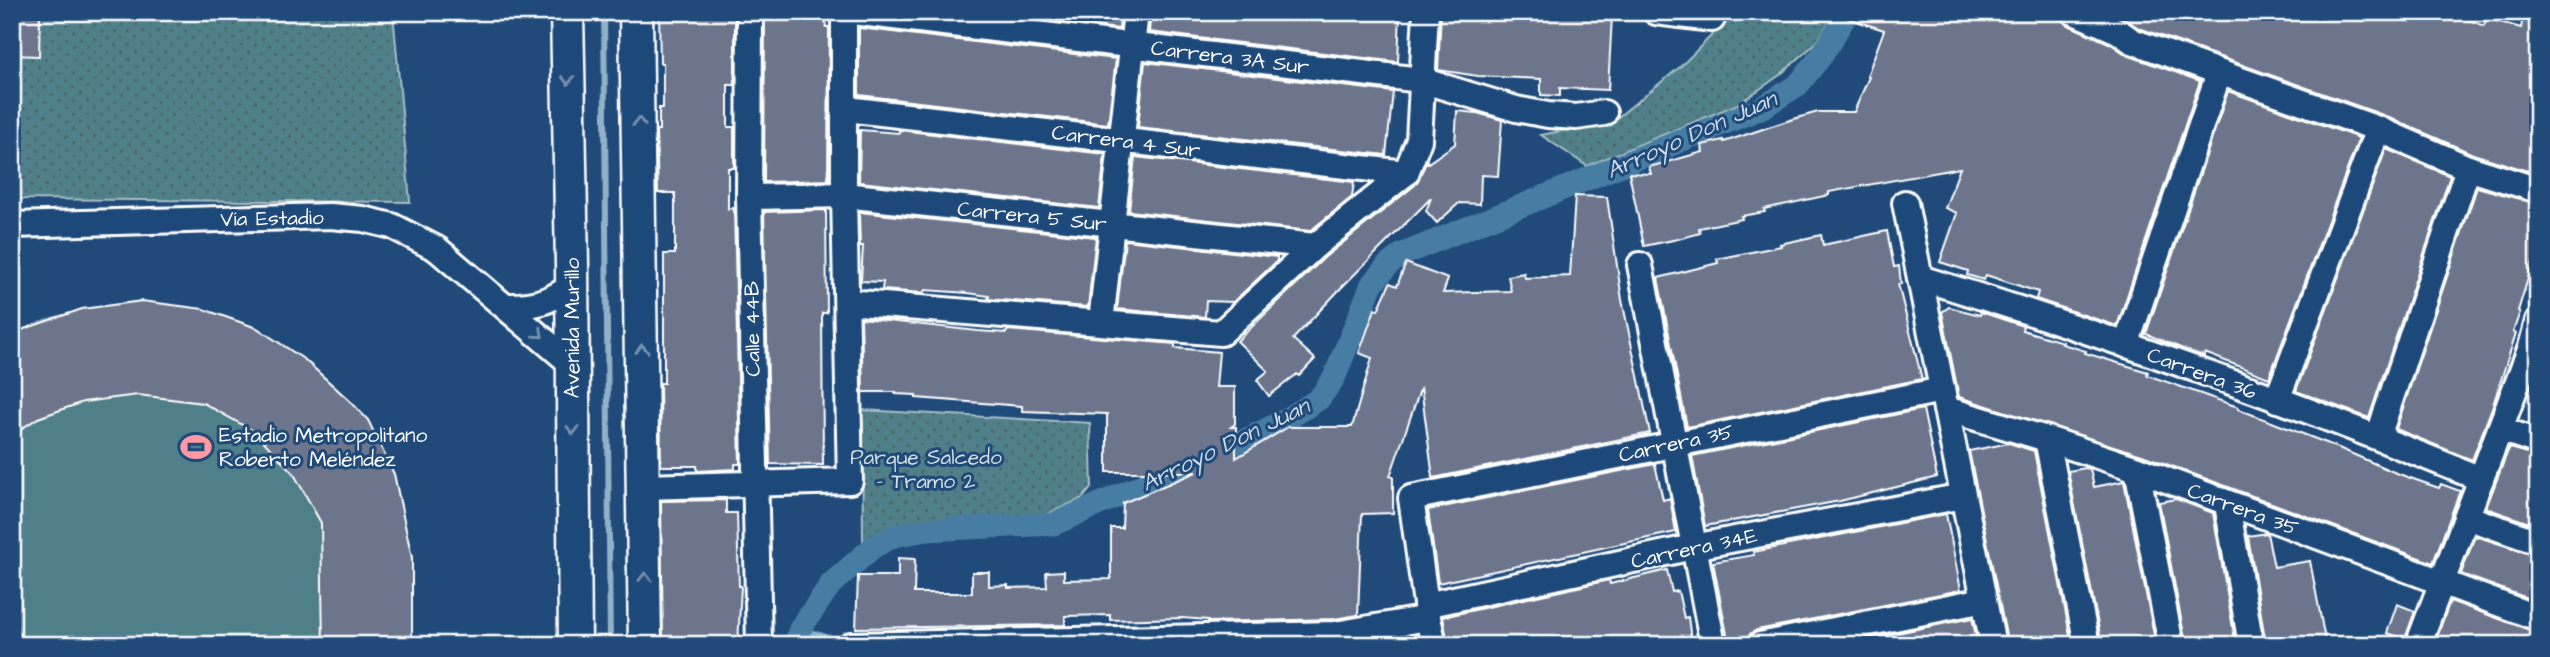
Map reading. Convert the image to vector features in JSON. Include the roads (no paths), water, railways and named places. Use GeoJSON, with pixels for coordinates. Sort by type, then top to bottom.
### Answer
{"type":"FeatureCollection","features":[{"type":"Feature","properties":{"kind":"main road","name":"Avenida Murillo"},"geometry":{"type":"LineString","coordinates":[[567,12],[575,645]]}},
{"type":"Feature","properties":{"kind":"main road"},"geometry":{"type":"LineString","coordinates":[[636,12],[645,645]]}},
{"type":"Feature","properties":{"kind":"street","name":"Calle 44B"},"geometry":{"type":"LineString","coordinates":[[750,12],[748,197],[760,645]]}},
{"type":"Feature","properties":{"kind":"street"},"geometry":{"type":"LineString","coordinates":[[644,487],[850,481],[844,195],[844,12]]}},
{"type":"Feature","properties":{"kind":"street","name":"Carrera 3A Sur"},"geometry":{"type":"LineString","coordinates":[[852,12],[1421,80],[1517,109],[1576,117],[1604,113]]}},
{"type":"Feature","properties":{"kind":"street"},"geometry":{"type":"LineString","coordinates":[[1101,323],[1136,12]]}},
{"type":"Feature","properties":{"kind":"street"},"geometry":{"type":"LineString","coordinates":[[847,302],[1221,333],[1315,246],[1406,173],[1419,140],[1426,12]]}},
{"type":"Feature","properties":{"kind":"street"},"geometry":{"type":"LineString","coordinates":[[1656,12],[1712,19]]}},
{"type":"Feature","properties":{"kind":"street"},"geometry":{"type":"LineString","coordinates":[[2074,12],[2118,31],[2132,41],[2378,129],[2468,168],[2538,190]]}},
{"type":"Feature","properties":{"kind":"street"},"geometry":{"type":"LineString","coordinates":[[2126,345],[2220,73]]}},
{"type":"Feature","properties":{"kind":"street","name":"Carrera 4 Sur"},"geometry":{"type":"LineString","coordinates":[[846,109],[1406,173]]}},
{"type":"Feature","properties":{"kind":"street"},"geometry":{"type":"LineString","coordinates":[[2277,400],[2378,129]]}},
{"type":"Feature","properties":{"kind":"street"},"geometry":{"type":"LineString","coordinates":[[2378,437],[2468,168]]}},
{"type":"Feature","properties":{"kind":"street","name":"Carrera 5 Sur"},"geometry":{"type":"LineString","coordinates":[[748,197],[844,195],[1315,246]]}},
{"type":"Feature","properties":{"kind":"street"},"geometry":{"type":"LineString","coordinates":[[1905,203],[1993,645]]}},
{"type":"Feature","properties":{"kind":"street","name":"Vía Estadio"},"geometry":{"type":"LineString","coordinates":[[12,225],[330,216],[363,219],[404,231],[437,249],[572,364]]}},
{"type":"Feature","properties":{"kind":"street"},"geometry":{"type":"LineString","coordinates":[[1640,265],[1713,645]]}},
{"type":"Feature","properties":{"kind":"street","name":"Carrera 36"},"geometry":{"type":"LineString","coordinates":[[1920,278],[2023,309],[2126,345],[2378,437],[2481,479]]}},
{"type":"Feature","properties":{"kind":"street"},"geometry":{"type":"LineString","coordinates":[[505,306],[541,304],[571,286]]}},
{"type":"Feature","properties":{"kind":"street"},"geometry":{"type":"LineString","coordinates":[[2418,645],[2531,347],[2538,321]]}},
{"type":"Feature","properties":{"kind":"street","name":"Carrera 35"},"geometry":{"type":"LineString","coordinates":[[1427,612],[1411,498],[1675,443],[1944,400],[2442,580],[2538,618]]}},
{"type":"Feature","properties":{"kind":"street"},"geometry":{"type":"LineString","coordinates":[[2500,429],[2538,442]]}},
{"type":"Feature","properties":{"kind":"street"},"geometry":{"type":"LineString","coordinates":[[2047,439],[2087,645]]}},
{"type":"Feature","properties":{"kind":"street"},"geometry":{"type":"LineString","coordinates":[[2137,469],[2171,645]]}},
{"type":"Feature","properties":{"kind":"street","name":"Carrera 34E"},"geometry":{"type":"LineString","coordinates":[[851,645],[1335,640],[1427,612],[1693,547],[1963,496]]}},
{"type":"Feature","properties":{"kind":"street"},"geometry":{"type":"LineString","coordinates":[[2227,504],[2251,645]]}},
{"type":"Feature","properties":{"kind":"street"},"geometry":{"type":"LineString","coordinates":[[2466,517],[2538,542]]}},
{"type":"Feature","properties":{"kind":"street"},"geometry":{"type":"LineString","coordinates":[[1760,645],[1984,600]]}},
{"type":"Feature","properties":{"kind":"street"},"geometry":{"type":"LineString","coordinates":[[1427,612],[1434,645]]}},
{"type":"Feature","properties":{"kind":"waterway"},"geometry":{"type":"LineString","coordinates":[[604,12],[610,645]]}},
{"type":"Feature","properties":{"kind":"waterway","name":"Arroyo Don Juan"},"geometry":{"type":"LineString","coordinates":[[795,645],[800,629],[831,584],[872,548],[894,536],[927,530],[1054,524],[1289,418],[1319,399],[1334,378],[1372,284],[1388,265],[1401,255],[1761,108],[1798,85],[1822,55],[1848,12]]}},
{"type":"Feature","properties":{"kind":"waterway"},"geometry":{"type":"LineString","coordinates":[[800,629],[846,643]]}},
{"type":"Feature","properties":{"kind":"place","name":"Estadio Metropolitano Roberto Meléndez"},"geometry":{"type":"Point","coordinates":[196,447]}},
{"type":"Feature","properties":{"kind":"park label","name":"Parque Salcedo - Tramo 2"},"geometry":{"type":"Point","coordinates":[926,469]}}]}
